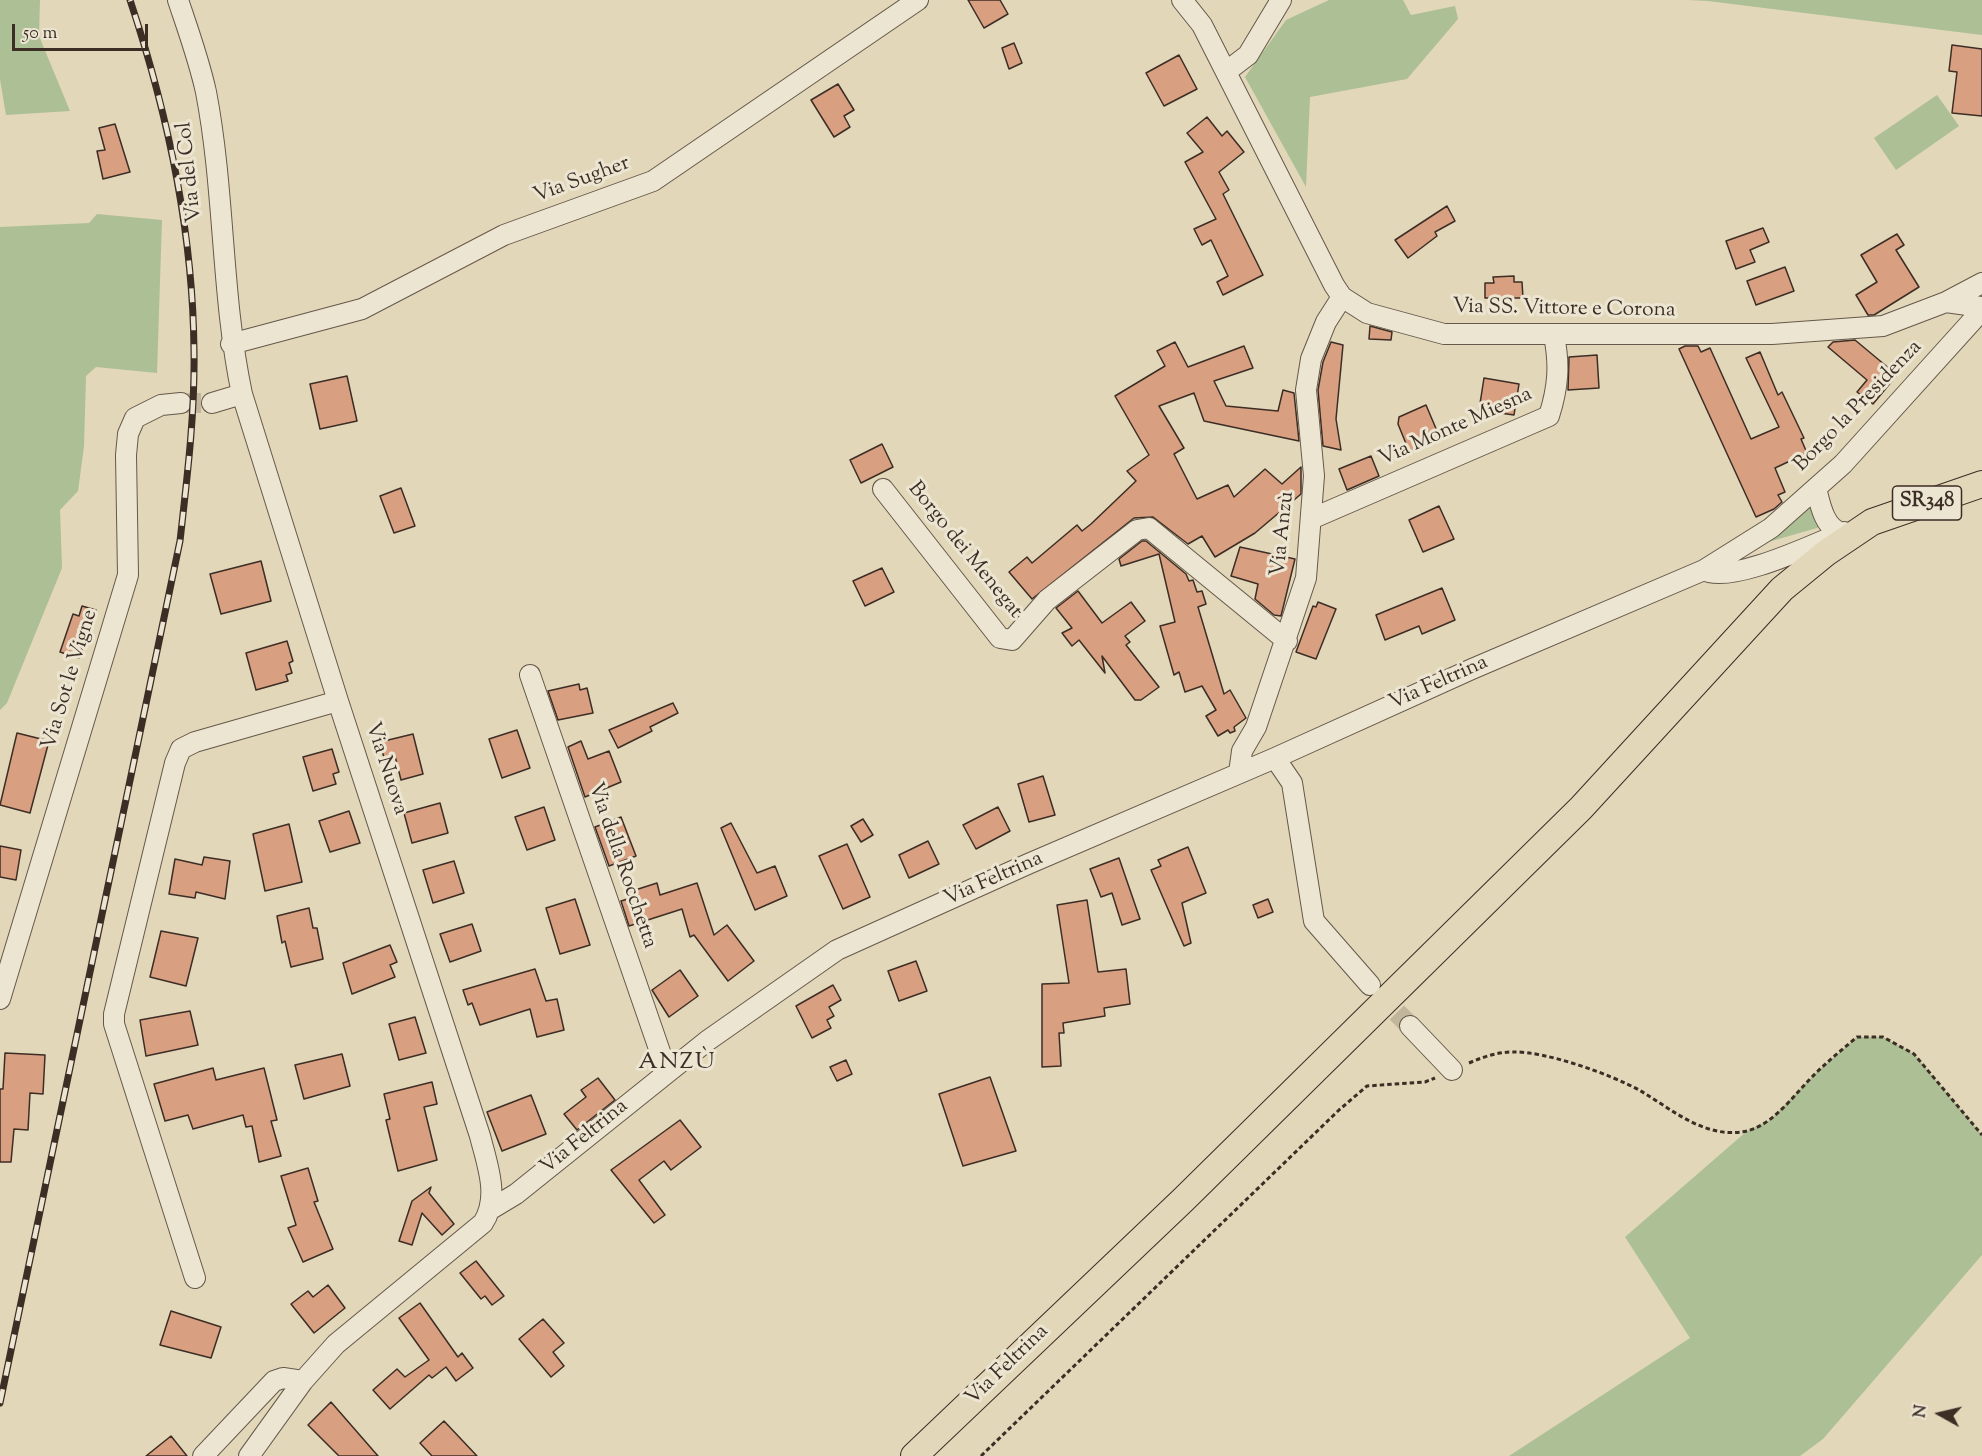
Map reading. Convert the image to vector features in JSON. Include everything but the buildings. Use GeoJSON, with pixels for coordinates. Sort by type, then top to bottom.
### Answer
{"type":"FeatureCollection","features":[{"type":"Feature","properties":{"kind":"main road","name":"Via Feltrina"},"geometry":{"type":"LineString","coordinates":[[914,1456],[1183,1200],[1581,808],[1782,589],[1826,553],[1872,522],[1982,484]]}},
{"type":"Feature","properties":{"kind":"street","name":"Via del Col"},"geometry":{"type":"LineString","coordinates":[[178,0],[205,90],[211,126],[231,344]]}},
{"type":"Feature","properties":{"kind":"street","name":"Via Sugher"},"geometry":{"type":"LineString","coordinates":[[231,344],[362,309],[504,235],[653,181],[918,0]]}},
{"type":"Feature","properties":{"kind":"street","name":"Via SS. Vittore e Corona"},"geometry":{"type":"LineString","coordinates":[[1182,0],[1202,25],[1227,71],[1334,285],[1342,297],[1367,313],[1444,334],[1554,336],[1772,334],[1883,326],[1946,302],[1982,308]]}},
{"type":"Feature","properties":{"kind":"street"},"geometry":{"type":"LineString","coordinates":[[1227,71],[1248,55],[1281,0]]}},
{"type":"Feature","properties":{"kind":"street"},"geometry":{"type":"LineString","coordinates":[[1946,302],[1982,283]]}},
{"type":"Feature","properties":{"kind":"street","name":"Via Anzù"},"geometry":{"type":"LineString","coordinates":[[1239,773],[1242,751],[1256,727],[1287,641],[1306,578],[1314,476],[1306,390],[1315,350],[1326,322],[1342,297]]}},
{"type":"Feature","properties":{"kind":"street","name":"Borgo la Presidenza"},"geometry":{"type":"LineString","coordinates":[[1704,570],[1771,528],[1843,464],[1982,308]]}},
{"type":"Feature","properties":{"kind":"street","name":"Via Monte Miesna"},"geometry":{"type":"LineString","coordinates":[[1311,519],[1549,416],[1556,395],[1559,364],[1554,336]]}},
{"type":"Feature","properties":{"kind":"street","name":"Via Nuova"},"geometry":{"type":"LineString","coordinates":[[231,344],[242,394],[338,700],[480,1136],[492,1195],[491,1209]]}},
{"type":"Feature","properties":{"kind":"street"},"geometry":{"type":"LineString","coordinates":[[212,403],[242,394]]}},
{"type":"Feature","properties":{"kind":"street","name":"Via Sot le Vigne"},"geometry":{"type":"LineString","coordinates":[[0,999],[128,575],[126,455],[128,434],[135,417],[161,405],[181,403]]}},
{"type":"Feature","properties":{"kind":"street"},"geometry":{"type":"LineString","coordinates":[[1816,488],[1828,523],[1834,531],[1842,533]]}},
{"type":"Feature","properties":{"kind":"street","name":"Borgo dei Menegat"},"geometry":{"type":"LineString","coordinates":[[883,489],[1000,638],[1012,640],[1047,600],[1137,530],[1149,528],[1287,641]]}},
{"type":"Feature","properties":{"kind":"street","name":"Via Feltrina"},"geometry":{"type":"LineString","coordinates":[[249,1456],[303,1381],[344,1337],[483,1223],[491,1209],[516,1194],[707,1041],[837,950],[1275,759],[1472,669],[1704,570],[1720,574],[1747,569],[1872,522]]}},
{"type":"Feature","properties":{"kind":"street","name":"Via della Rocchetta"},"geometry":{"type":"LineString","coordinates":[[530,675],[667,1072]]}},
{"type":"Feature","properties":{"kind":"street"},"geometry":{"type":"LineString","coordinates":[[195,1278],[114,1023],[114,1014],[175,763],[182,749],[195,742],[338,700]]}},
{"type":"Feature","properties":{"kind":"street"},"geometry":{"type":"LineString","coordinates":[[1275,759],[1292,783],[1314,921],[1370,985]]}},
{"type":"Feature","properties":{"kind":"street"},"geometry":{"type":"LineString","coordinates":[[1410,1026],[1452,1070]]}},
{"type":"Feature","properties":{"kind":"street"},"geometry":{"type":"LineString","coordinates":[[203,1456],[274,1381],[283,1378],[303,1381]]}},
{"type":"Feature","properties":{"kind":"path"},"geometry":{"type":"LineString","coordinates":[[981,1456],[1339,1110],[1367,1086],[1425,1082],[1488,1055],[1514,1052],[1561,1059],[1636,1088],[1699,1126],[1720,1132],[1747,1131],[1770,1120],[1817,1072],[1857,1037],[1883,1037],[1914,1054],[1982,1135]]}},
{"type":"Feature","properties":{"kind":"green space"},"geometry":{"type":"Polygon","coordinates":[[[0,0],[40,0],[39,36],[70,111],[6,115],[0,79],[0,0]]]}},
{"type":"Feature","properties":{"kind":"green space"},"geometry":{"type":"Polygon","coordinates":[[[1329,0],[1403,0],[1411,15],[1455,6],[1458,19],[1407,79],[1310,97],[1306,187],[1245,77],[1286,20],[1329,0]]]}},
{"type":"Feature","properties":{"kind":"green space"},"geometry":{"type":"Polygon","coordinates":[[[1688,0],[1982,0],[1982,35],[1708,1],[1688,0]]]}},
{"type":"Feature","properties":{"kind":"green space"},"geometry":{"type":"Polygon","coordinates":[[[1937,95],[1959,126],[1896,170],[1874,138],[1937,95]]]}},
{"type":"Feature","properties":{"kind":"green space"},"geometry":{"type":"Polygon","coordinates":[[[97,214],[162,220],[157,373],[96,367],[86,376],[84,446],[78,491],[60,510],[62,568],[7,703],[0,710],[0,227],[89,223],[97,214]]]}},
{"type":"Feature","properties":{"kind":"green space"},"geometry":{"type":"Polygon","coordinates":[[[1809,504],[1824,526],[1761,544],[1809,504]]]}},
{"type":"Feature","properties":{"kind":"green space"},"geometry":{"type":"Polygon","coordinates":[[[1857,1037],[1883,1037],[1914,1054],[1982,1135],[1982,1255],[1823,1439],[1800,1456],[1509,1456],[1690,1338],[1625,1237],[1747,1131],[1770,1120],[1817,1072],[1857,1037]]]}},
{"type":"Feature","properties":{"kind":"tunnel"},"geometry":{"type":"LineString","coordinates":[[181,403],[212,403]]}},
{"type":"Feature","properties":{"kind":"tunnel"},"geometry":{"type":"LineString","coordinates":[[1376,991],[1410,1026]]}},
{"type":"Feature","properties":{"kind":"railway"},"geometry":{"type":"LineString","coordinates":[[0,1403],[180,541],[190,446],[193,399],[193,306],[183,217],[167,130],[130,0]]}},
{"type":"Feature","properties":{"kind":"district","name":"ANZÙ"},"geometry":{"type":"Point","coordinates":[677,1064]}}]}
